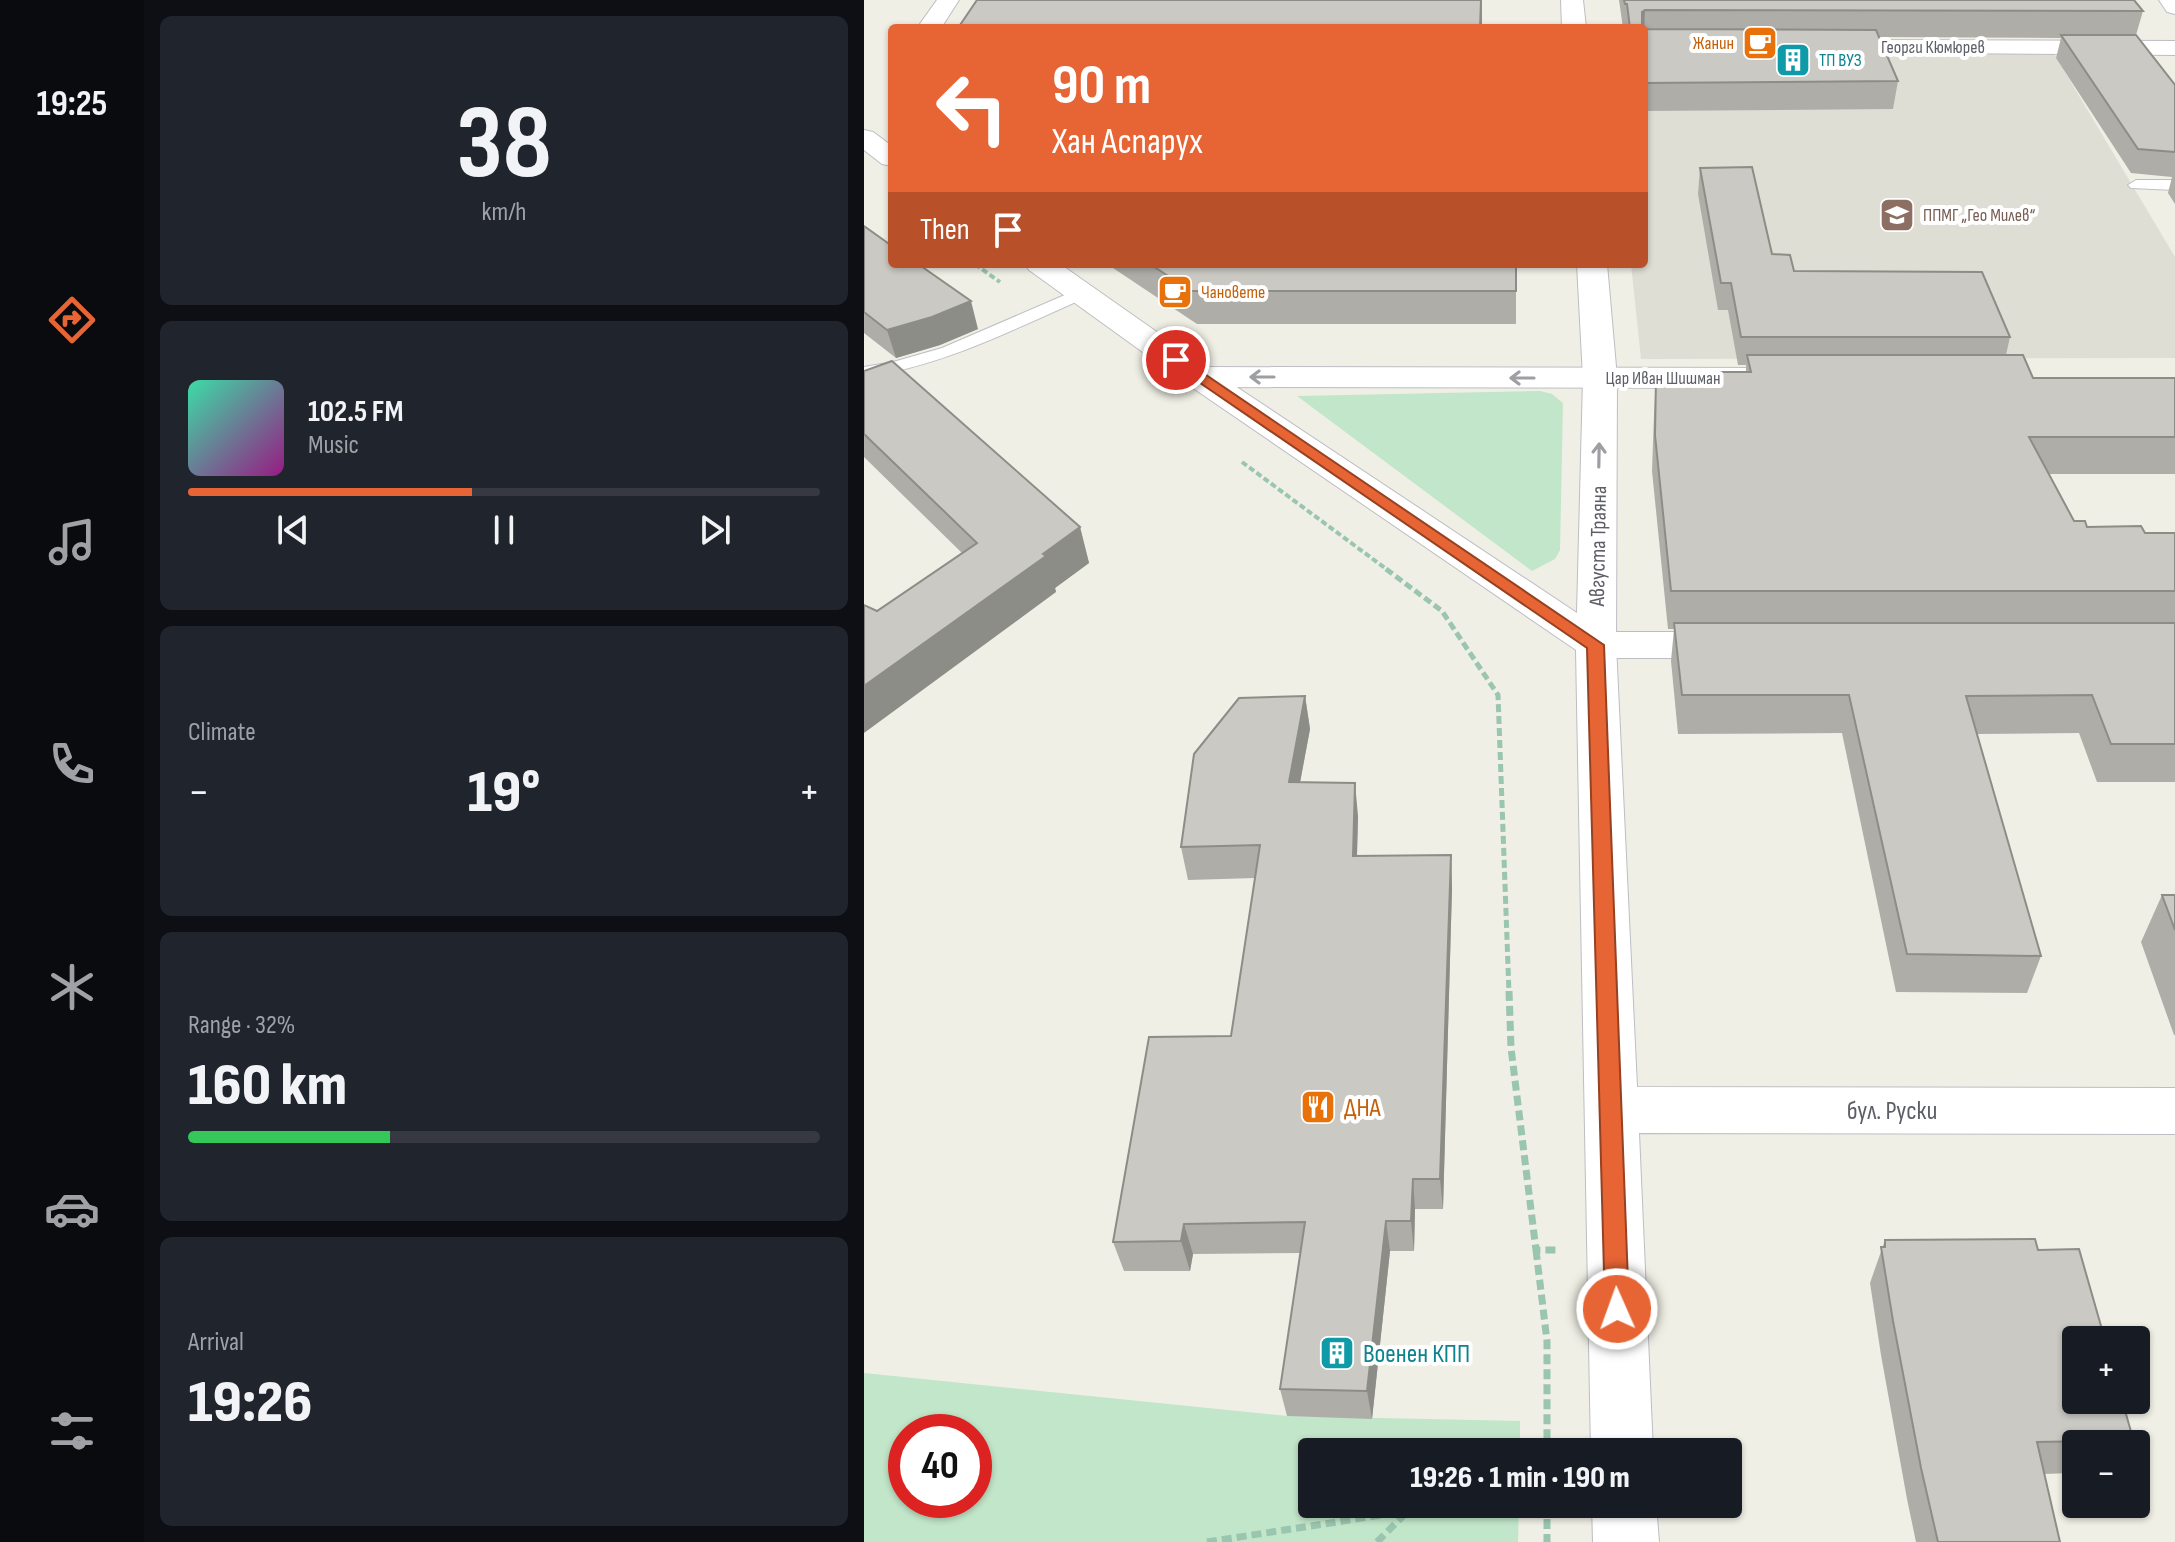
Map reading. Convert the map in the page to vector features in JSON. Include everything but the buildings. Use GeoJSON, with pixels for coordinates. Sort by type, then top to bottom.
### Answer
{"type":"FeatureCollection","features":[{"type":"Feature","properties":{"kind":"street"},"geometry":{"type":"LineString","coordinates":[[932,24],[948,0]]}},
{"type":"Feature","properties":{"kind":"street"},"geometry":{"type":"LineString","coordinates":[[1572,0],[1574,24]]}},
{"type":"Feature","properties":{"kind":"street"},"geometry":{"type":"LineString","coordinates":[[2170,0],[2175,7]]}},
{"type":"Feature","properties":{"kind":"street","name":"Георги Кюмюрев"},"geometry":{"type":"LineString","coordinates":[[1800,47],[2175,48]]}},
{"type":"Feature","properties":{"kind":"street"},"geometry":{"type":"LineString","coordinates":[[864,138],[888,155]]}},
{"type":"Feature","properties":{"kind":"street"},"geometry":{"type":"LineString","coordinates":[[1046,268],[1199,377],[1596,645],[1768,645]]}},
{"type":"Feature","properties":{"kind":"street","name":"Августа Траяна"},"geometry":{"type":"LineString","coordinates":[[1592,268],[1600,378],[1596,645],[1622,1438]]}},
{"type":"Feature","properties":{"kind":"street","name":"Цар Иван Шишман"},"geometry":{"type":"LineString","coordinates":[[1199,377],[1808,378]]}},
{"type":"Feature","properties":{"kind":"street","name":"бул. Руски"},"geometry":{"type":"LineString","coordinates":[[1610,1110],[2175,1111]]}},
{"type":"Feature","properties":{"kind":"street"},"geometry":{"type":"LineString","coordinates":[[1625,1518],[1626,1542]]}},
{"type":"Feature","properties":{"kind":"lane"},"geometry":{"type":"LineString","coordinates":[[2136,185],[2175,185]]}},
{"type":"Feature","properties":{"kind":"lane"},"geometry":{"type":"LineString","coordinates":[[864,372],[896,369],[928,360],[1081,293]]}},
{"type":"Feature","properties":{"kind":"path"},"geometry":{"type":"LineString","coordinates":[[980,268],[1039,311]]}},
{"type":"Feature","properties":{"kind":"path"},"geometry":{"type":"LineString","coordinates":[[1237,458],[1442,611],[1498,695],[1511,1048],[1547,1341],[1547,1438]]}},
{"type":"Feature","properties":{"kind":"path"},"geometry":{"type":"LineString","coordinates":[[1536,1250],[1615,1250]]}},
{"type":"Feature","properties":{"kind":"path"},"geometry":{"type":"LineString","coordinates":[[1207,1542],[1408,1511],[1377,1542]]}},
{"type":"Feature","properties":{"kind":"path"},"geometry":{"type":"LineString","coordinates":[[1547,1518],[1547,1542]]}},
{"type":"Feature","properties":{"kind":"shaded area","name":"ППМГ „Гео Милев“"},"geometry":{"type":"Polygon","coordinates":[[[1648,51],[2053,52],[2175,257],[2175,358],[1641,359],[1631,268],[1648,268],[1648,51]]]}},
{"type":"Feature","properties":{"kind":"green space"},"geometry":{"type":"Polygon","coordinates":[[[1540,391],[1552,394],[1563,403],[1560,550],[1555,559],[1532,571],[1297,396],[1540,391]]]}},
{"type":"Feature","properties":{"kind":"green space"},"geometry":{"type":"Polygon","coordinates":[[[864,1373],[1287,1416],[1520,1421],[1520,1438],[1298,1438],[1298,1518],[1519,1518],[1518,1542],[864,1542],[864,1373]]]}},
{"type":"Feature","properties":{"kind":"place","name":"Жанин"},"geometry":{"type":"Point","coordinates":[1760,43]}},
{"type":"Feature","properties":{"kind":"place","name":"ТП ВУЗ"},"geometry":{"type":"Point","coordinates":[1793,60]}},
{"type":"Feature","properties":{"kind":"place","name":"ППМГ „Гео Милев“"},"geometry":{"type":"Point","coordinates":[1897,215]}},
{"type":"Feature","properties":{"kind":"place","name":"Чановете"},"geometry":{"type":"Point","coordinates":[1175,292]}},
{"type":"Feature","properties":{"kind":"place","name":"ДНА"},"geometry":{"type":"Point","coordinates":[1318,1107]}},
{"type":"Feature","properties":{"kind":"place","name":"Военен КПП"},"geometry":{"type":"Point","coordinates":[1337,1353]}},
{"type":"Feature","properties":{"kind":"route"},"geometry":{"type":"LineString","coordinates":[[1176,360],[1596,645],[1617,1309]]}}]}
